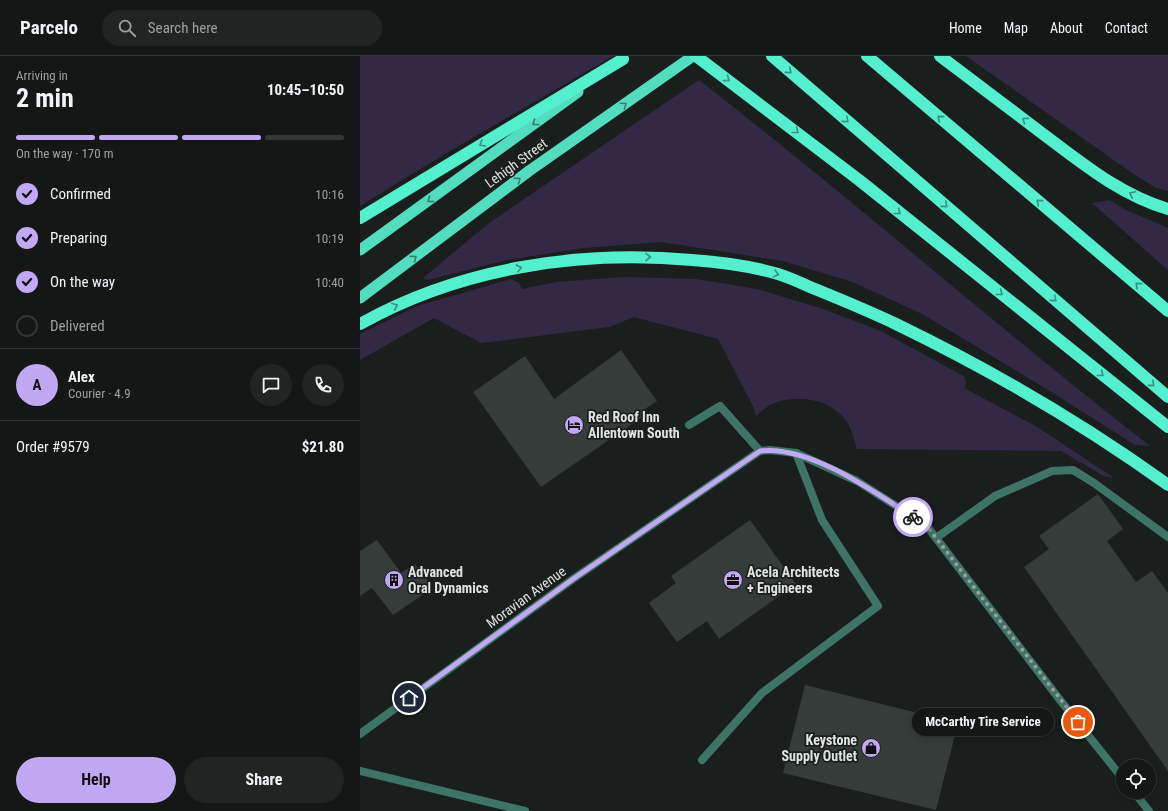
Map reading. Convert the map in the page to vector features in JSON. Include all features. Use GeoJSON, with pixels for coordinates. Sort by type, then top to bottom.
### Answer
{"type":"FeatureCollection","features":[{"type":"Feature","properties":{"kind":"highway"},"geometry":{"type":"LineString","coordinates":[[695,56],[765,107],[1168,427]]}},
{"type":"Feature","properties":{"kind":"highway","name":"Lehigh Street"},"geometry":{"type":"LineString","coordinates":[[360,298],[529,172],[695,56]]}},
{"type":"Feature","properties":{"kind":"highway"},"geometry":{"type":"LineString","coordinates":[[772,56],[1168,397]]}},
{"type":"Feature","properties":{"kind":"highway"},"geometry":{"type":"LineString","coordinates":[[867,56],[1168,311]]}},
{"type":"Feature","properties":{"kind":"highway"},"geometry":{"type":"LineString","coordinates":[[940,56],[1094,173],[1154,205],[1168,209]]}},
{"type":"Feature","properties":{"kind":"highway"},"geometry":{"type":"LineString","coordinates":[[360,218],[625,58]]}},
{"type":"Feature","properties":{"kind":"highway","name":"Lehigh Street"},"geometry":{"type":"LineString","coordinates":[[360,250],[625,58]]}},
{"type":"Feature","properties":{"kind":"highway"},"geometry":{"type":"LineString","coordinates":[[360,324],[404,302],[464,281],[526,266],[589,258],[669,258],[716,262],[778,274],[860,307],[958,354],[1006,380],[1099,436],[1168,485]]}},
{"type":"Feature","properties":{"kind":"street"},"geometry":{"type":"LineString","coordinates":[[689,425],[720,406],[760,451],[770,450],[796,453],[857,481],[926,525],[1060,700],[1116,770]]}},
{"type":"Feature","properties":{"kind":"street","name":"Moravian Avenue"},"geometry":{"type":"LineString","coordinates":[[360,734],[573,579],[760,451]]}},
{"type":"Feature","properties":{"kind":"street"},"geometry":{"type":"LineString","coordinates":[[702,760],[762,693],[878,606],[822,520],[796,453]]}},
{"type":"Feature","properties":{"kind":"street"},"geometry":{"type":"LineString","coordinates":[[936,538],[995,496],[1052,472],[1073,470],[1094,483],[1168,537]]}},
{"type":"Feature","properties":{"kind":"street"},"geometry":{"type":"LineString","coordinates":[[360,772],[525,811]]}},
{"type":"Feature","properties":{"kind":"street"},"geometry":{"type":"LineString","coordinates":[[1140,799],[1149,811]]}},
{"type":"Feature","properties":{"kind":"shaded area"},"geometry":{"type":"Polygon","coordinates":[[[360,56],[613,56],[360,206],[360,56]]]}},
{"type":"Feature","properties":{"kind":"shaded area"},"geometry":{"type":"Polygon","coordinates":[[[966,56],[1168,56],[1168,191],[1156,188],[1135,175],[966,56]]]}},
{"type":"Feature","properties":{"kind":"shaded area"},"geometry":{"type":"Polygon","coordinates":[[[699,80],[1150,446],[1135,445],[1058,396],[924,315],[853,282],[783,261],[661,242],[584,248],[507,260],[427,280],[423,278],[489,223],[699,80]]]}},
{"type":"Feature","properties":{"kind":"shaded area"},"geometry":{"type":"Polygon","coordinates":[[[1110,200],[1126,210],[1168,228],[1168,270],[1092,203],[1110,200]]]}},
{"type":"Feature","properties":{"kind":"shaded area"},"geometry":{"type":"Polygon","coordinates":[[[624,277],[696,279],[757,289],[820,308],[881,331],[965,377],[966,383],[964,388],[1039,428],[1114,478],[1104,476],[1061,451],[857,449],[846,420],[830,407],[821,402],[811,400],[790,399],[779,401],[768,406],[756,416],[755,410],[718,339],[634,317],[609,327],[481,343],[434,318],[360,360],[360,334],[417,306],[511,279],[519,283],[522,289],[556,282],[624,277]]]}},
{"type":"Feature","properties":{"kind":"building","name":"Red Roof Inn Allentown South"},"geometry":{"type":"Polygon","coordinates":[[[621,350],[657,401],[642,411],[645,415],[541,487],[473,392],[525,356],[554,399],[621,350]]]}},
{"type":"Feature","properties":{"kind":"building"},"geometry":{"type":"Polygon","coordinates":[[[1098,494],[1123,529],[1107,541],[1136,582],[1152,571],[1168,593],[1168,771],[1024,567],[1049,549],[1039,536],[1098,494]]]}},
{"type":"Feature","properties":{"kind":"building","name":"Acela Architects + Engineers"},"geometry":{"type":"Polygon","coordinates":[[[750,520],[796,584],[719,639],[707,621],[677,642],[649,603],[676,583],[671,576],[750,520]]]}},
{"type":"Feature","properties":{"kind":"building","name":"Advanced Oral Dynamics"},"geometry":{"type":"Polygon","coordinates":[[[377,540],[401,573],[415,564],[433,588],[393,615],[372,588],[360,596],[360,551],[377,540]]]}},
{"type":"Feature","properties":{"kind":"building","name":"Keystone Supply Outlet"},"geometry":{"type":"Polygon","coordinates":[[[805,685],[958,723],[936,810],[783,773],[805,685]]]}},
{"type":"Feature","properties":{"kind":"way so far"},"geometry":{"type":"LineString","coordinates":[[913,517],[926,525],[1078,722]]}},
{"type":"Feature","properties":{"kind":"place","name":"Red Roof Inn Allentown South"},"geometry":{"type":"Point","coordinates":[574,425]}},
{"type":"Feature","properties":{"kind":"place","name":"Advanced Oral Dynamics"},"geometry":{"type":"Point","coordinates":[394,580]}},
{"type":"Feature","properties":{"kind":"place","name":"Acela Architects + Engineers"},"geometry":{"type":"Point","coordinates":[733,580]}},
{"type":"Feature","properties":{"kind":"place","name":"McCarthy Tire Service"},"geometry":{"type":"Point","coordinates":[1078,722]}},
{"type":"Feature","properties":{"kind":"place","name":"Keystone Supply Outlet"},"geometry":{"type":"Point","coordinates":[871,748]}},
{"type":"Feature","properties":{"kind":"route"},"geometry":{"type":"LineString","coordinates":[[409,698],[573,579],[760,451],[770,450],[796,453],[857,481],[913,517]]}}]}
